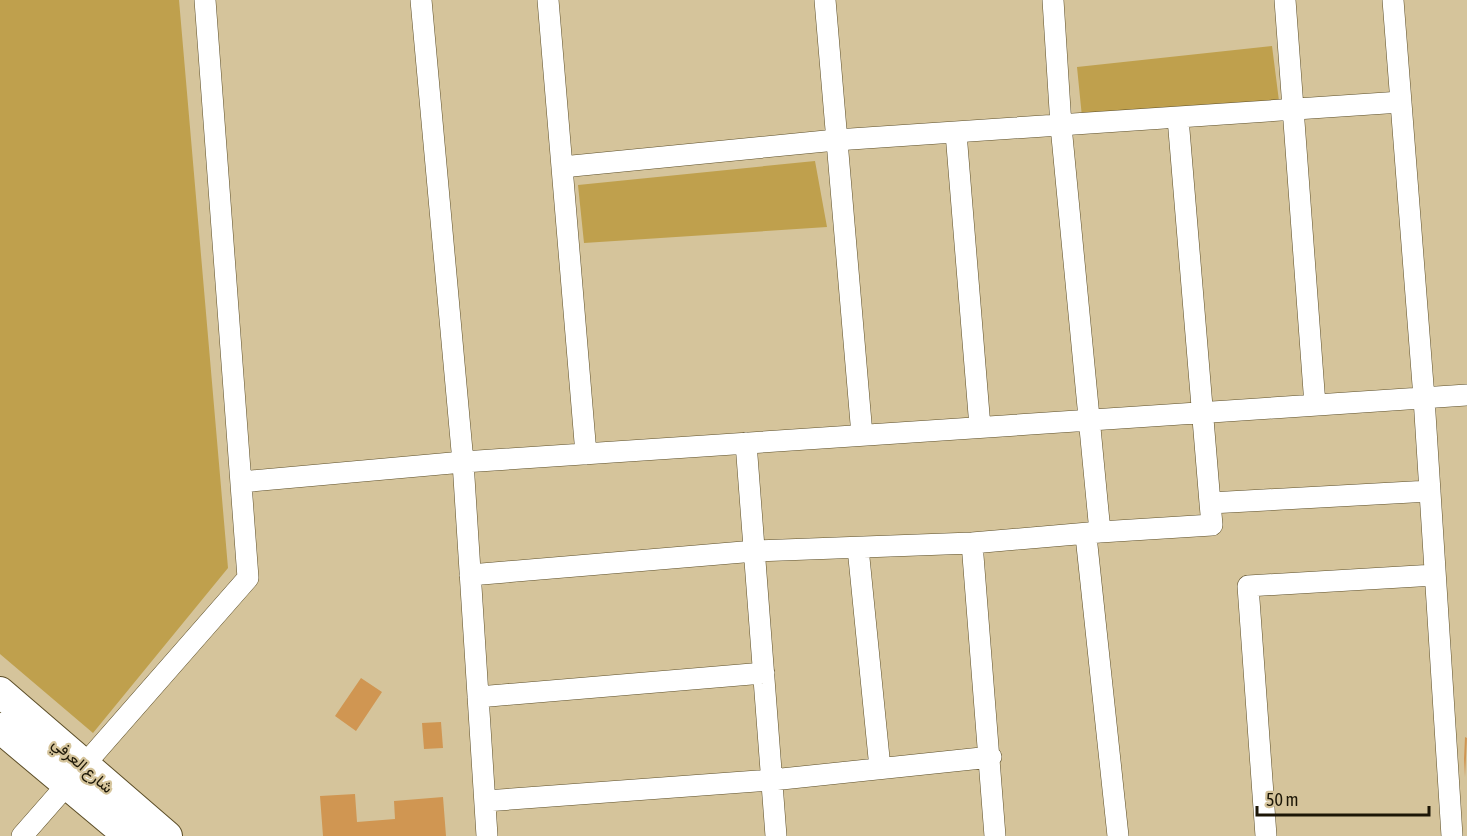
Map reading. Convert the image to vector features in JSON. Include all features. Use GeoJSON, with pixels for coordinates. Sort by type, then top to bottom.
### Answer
{"type":"FeatureCollection","features":[{"type":"Feature","properties":{"kind":"street"},"geometry":{"type":"LineString","coordinates":[[22,836],[248,578],[205,0]]}},
{"type":"Feature","properties":{"kind":"street"},"geometry":{"type":"LineString","coordinates":[[421,0],[463,462],[488,836]]}},
{"type":"Feature","properties":{"kind":"street"},"geometry":{"type":"LineString","coordinates":[[548,0],[586,454]]}},
{"type":"Feature","properties":{"kind":"street"},"geometry":{"type":"LineString","coordinates":[[825,0],[862,435]]}},
{"type":"Feature","properties":{"kind":"street"},"geometry":{"type":"LineString","coordinates":[[1053,0],[1061,126],[1090,420],[1093,534],[1118,836]]}},
{"type":"Feature","properties":{"kind":"street"},"geometry":{"type":"LineString","coordinates":[[1285,0],[1315,405]]}},
{"type":"Feature","properties":{"kind":"street"},"geometry":{"type":"LineString","coordinates":[[1393,0],[1424,398],[1452,836]]}},
{"type":"Feature","properties":{"kind":"street"},"geometry":{"type":"LineString","coordinates":[[562,167],[836,140],[1401,102]]}},
{"type":"Feature","properties":{"kind":"street"},"geometry":{"type":"LineString","coordinates":[[470,575],[755,551],[972,543],[1212,525],[1178,118]]}},
{"type":"Feature","properties":{"kind":"street"},"geometry":{"type":"LineString","coordinates":[[956,133],[980,428]]}},
{"type":"Feature","properties":{"kind":"street"},"geometry":{"type":"LineString","coordinates":[[241,482],[463,462],[1467,395]]}},
{"type":"Feature","properties":{"kind":"street"},"geometry":{"type":"LineString","coordinates":[[746,443],[776,836]]}},
{"type":"Feature","properties":{"kind":"street"},"geometry":{"type":"LineString","coordinates":[[1210,503],[1430,491]]}},
{"type":"Feature","properties":{"kind":"street"},"geometry":{"type":"LineString","coordinates":[[972,543],[991,757],[995,836]]}},
{"type":"Feature","properties":{"kind":"street"},"geometry":{"type":"LineString","coordinates":[[858,548],[880,768]]}},
{"type":"Feature","properties":{"kind":"street"},"geometry":{"type":"LineString","coordinates":[[1266,836],[1248,586],[1436,575]]}},
{"type":"Feature","properties":{"kind":"street"},"geometry":{"type":"LineString","coordinates":[[478,697],[764,672]]}},
{"type":"Feature","properties":{"kind":"street","name":"شارع العرفي"},"geometry":{"type":"LineString","coordinates":[[0,693],[129,836]]}},
{"type":"Feature","properties":{"kind":"street","name":"شارع العرفي"},"geometry":{"type":"LineString","coordinates":[[0,728],[167,836]]}},
{"type":"Feature","properties":{"kind":"street"},"geometry":{"type":"LineString","coordinates":[[485,801],[772,780],[991,757]]}},
{"type":"Feature","properties":{"kind":"shaded area"},"geometry":{"type":"Polygon","coordinates":[[[0,0],[179,0],[228,568],[93,733],[0,654],[0,0]]]}},
{"type":"Feature","properties":{"kind":"shaded area"},"geometry":{"type":"Polygon","coordinates":[[[1272,46],[1279,101],[1082,117],[1077,67],[1272,46]]]}},
{"type":"Feature","properties":{"kind":"shaded area"},"geometry":{"type":"Polygon","coordinates":[[[815,161],[827,227],[584,243],[578,185],[815,161]]]}},
{"type":"Feature","properties":{"kind":"building"},"geometry":{"type":"Polygon","coordinates":[[[361,678],[382,692],[356,731],[335,716],[361,678]]]}},
{"type":"Feature","properties":{"kind":"building"},"geometry":{"type":"Polygon","coordinates":[[[441,722],[443,748],[424,749],[422,723],[441,722]]]}},
{"type":"Feature","properties":{"kind":"building"},"geometry":{"type":"Polygon","coordinates":[[[1465,737],[1467,738],[1465,777],[1464,759],[1465,737]]]}},
{"type":"Feature","properties":{"kind":"building"},"geometry":{"type":"Polygon","coordinates":[[[355,794],[357,822],[395,819],[394,801],[443,797],[446,836],[323,836],[320,796],[355,794]]]}}]}
